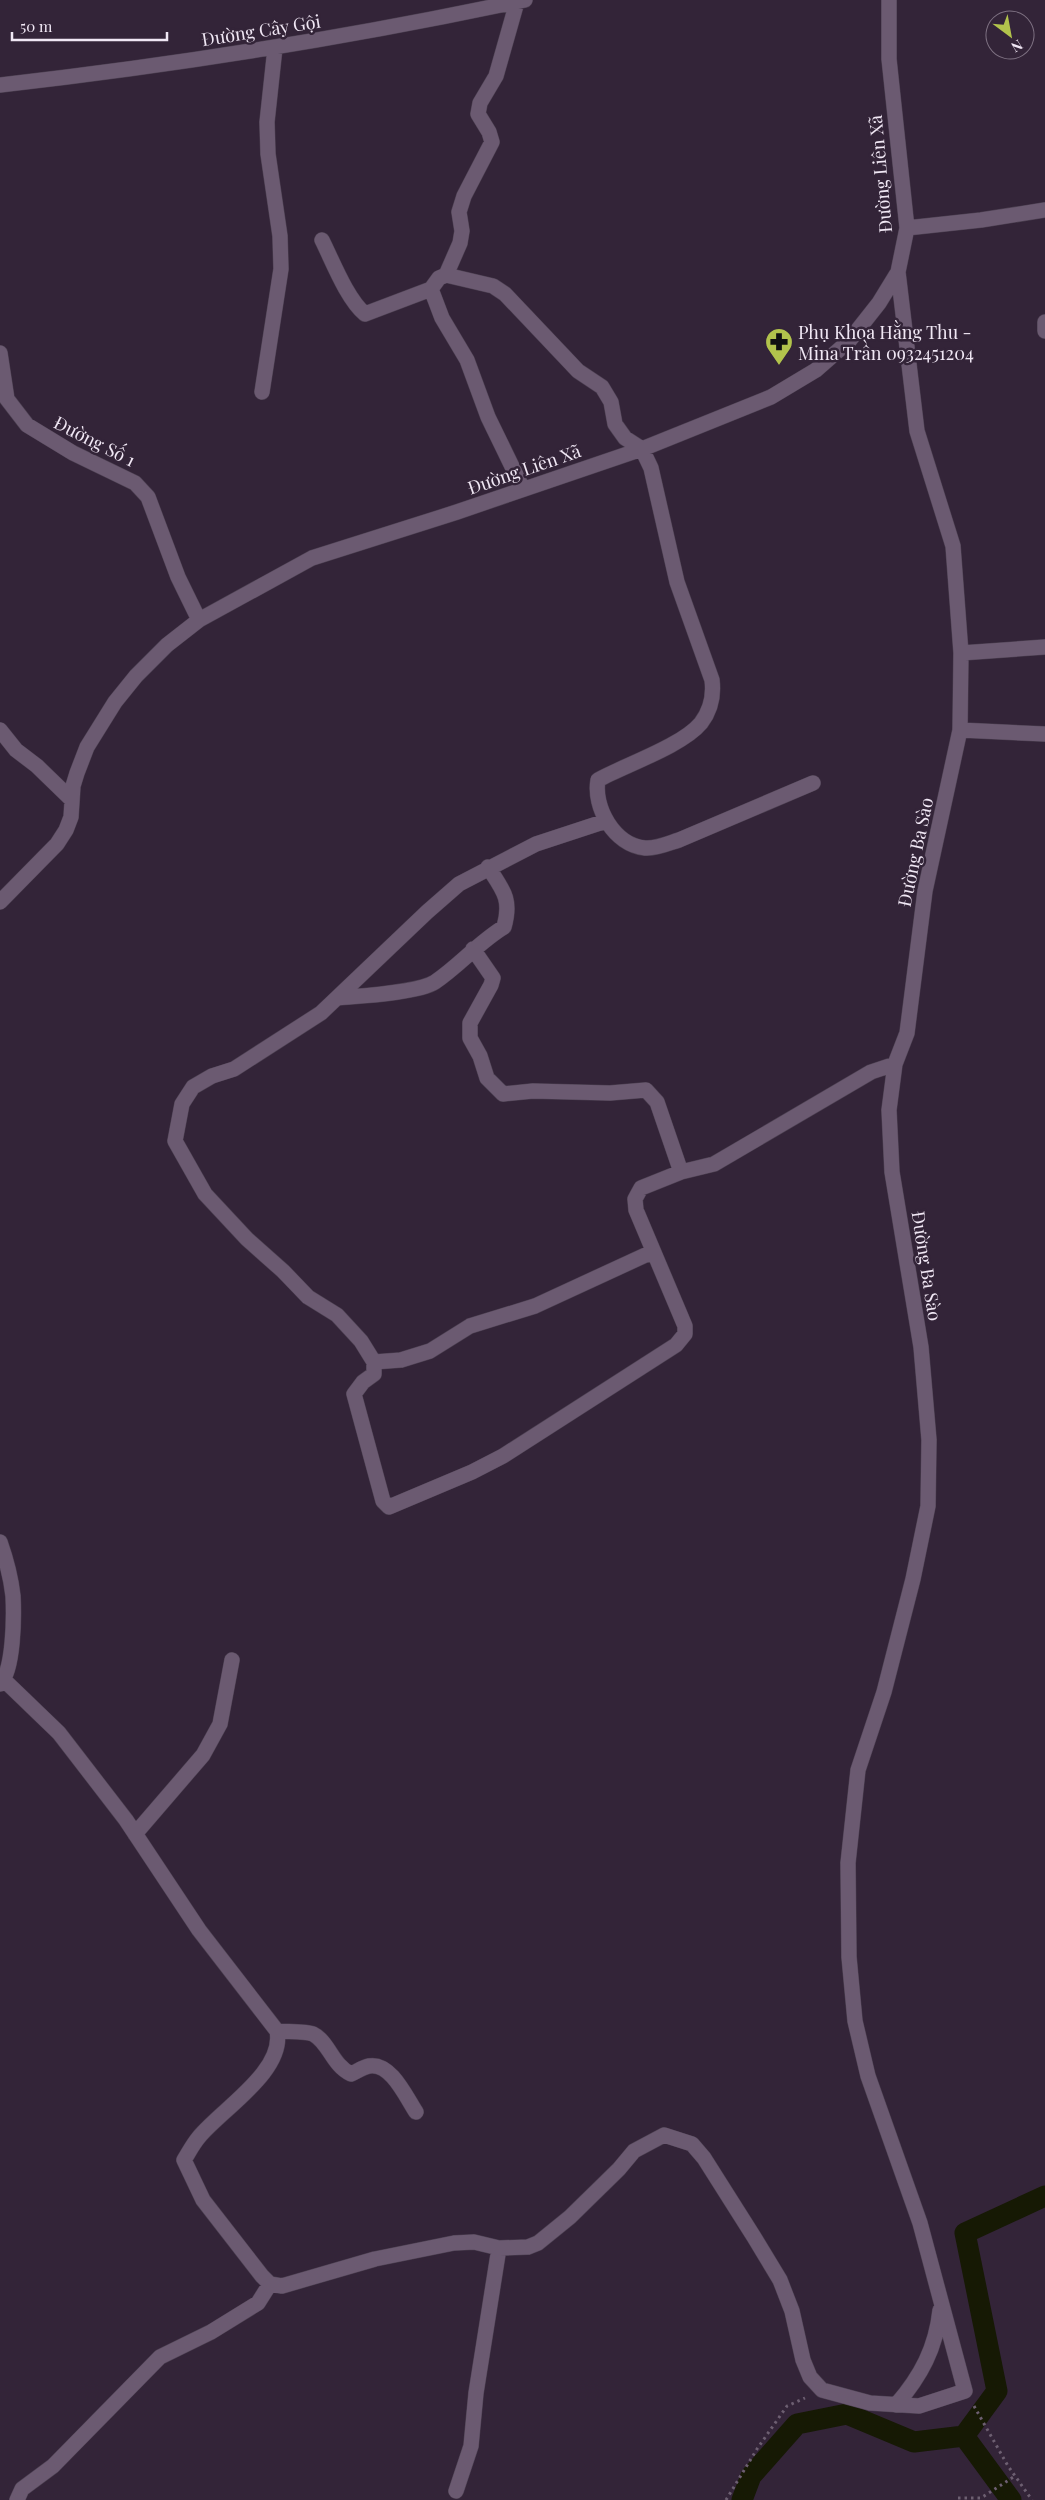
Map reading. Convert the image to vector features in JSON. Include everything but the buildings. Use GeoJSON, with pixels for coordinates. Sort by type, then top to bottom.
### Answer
{"type":"FeatureCollection","features":[{"type":"Feature","properties":{"kind":"street","name":"Đường Liên Xã"},"geometry":{"type":"LineString","coordinates":[[0,902],[58,844],[71,817],[77,773],[87,747],[115,702],[136,676],[167,645],[199,620],[312,558],[642,449],[772,397],[816,370],[849,341],[879,303],[898,272],[907,228],[888,59],[889,0]]}},
{"type":"Feature","properties":{"kind":"street"},"geometry":{"type":"LineString","coordinates":[[446,275],[460,243],[462,231],[459,212],[464,196],[492,142],[489,132],[478,114],[480,103],[496,76],[521,1]]}},
{"type":"Feature","properties":{"kind":"street","name":"Đường Cây Gội"},"geometry":{"type":"LineString","coordinates":[[0,85],[122,71],[275,48],[521,1]]}},
{"type":"Feature","properties":{"kind":"street"},"geometry":{"type":"LineString","coordinates":[[262,392],[281,269],[280,236],[268,154],[267,122],[275,48]]}},
{"type":"Feature","properties":{"kind":"street"},"geometry":{"type":"LineString","coordinates":[[907,228],[1045,210]]}},
{"type":"Feature","properties":{"kind":"street"},"geometry":{"type":"LineString","coordinates":[[322,240],[342,280],[360,310],[365,314],[431,289],[439,278],[446,275],[493,286],[514,302],[535,328],[578,371],[602,387],[611,402],[615,424],[625,438],[642,449],[651,468],[677,582],[712,680],[714,695],[708,713],[699,725],[676,741],[598,780],[596,791],[606,821],[630,844],[645,848],[660,846],[679,840],[813,783]]}},
{"type":"Feature","properties":{"kind":"street","name":"Đường Ba Sào"},"geometry":{"type":"LineString","coordinates":[[898,272],[917,431],[953,546],[960,653],[960,730],[925,891],[907,1033],[895,1064],[889,1110],[892,1172],[921,1347],[930,1440],[928,1506],[913,1579],[884,1692],[858,1770],[848,1863],[849,1957],[855,2021],[868,2076],[920,2223],[965,2391]]}},
{"type":"Feature","properties":{"kind":"street"},"geometry":{"type":"LineString","coordinates":[[431,289],[442,318],[467,360],[488,417],[523,489]]}},
{"type":"Feature","properties":{"kind":"street"},"geometry":{"type":"LineString","coordinates":[[1045,322],[1045,331]]}},
{"type":"Feature","properties":{"kind":"street","name":"Đường Số 1"},"geometry":{"type":"LineString","coordinates":[[0,353],[7,400],[27,425],[73,453],[135,483],[148,497],[178,577],[199,620]]}},
{"type":"Feature","properties":{"kind":"street"},"geometry":{"type":"LineString","coordinates":[[960,653],[1045,647]]}},
{"type":"Feature","properties":{"kind":"street"},"geometry":{"type":"LineString","coordinates":[[0,730],[16,750],[37,766],[72,800]]}},
{"type":"Feature","properties":{"kind":"street"},"geometry":{"type":"LineString","coordinates":[[960,730],[1045,734]]}},
{"type":"Feature","properties":{"kind":"street"},"geometry":{"type":"LineString","coordinates":[[606,821],[536,844],[488,867],[459,884],[321,1013],[271,1047],[234,1069],[212,1076],[193,1087],[182,1104],[175,1141],[206,1194],[247,1239],[284,1271],[308,1297],[338,1315],[361,1341],[374,1362],[374,1374],[363,1382],[354,1394],[383,1501],[389,1507],[472,1472],[503,1456],[676,1345],[685,1334],[685,1326],[652,1252],[636,1210],[635,1199],[641,1188],[680,1172],[714,1164],[871,1072],[895,1064]]}},
{"type":"Feature","properties":{"kind":"street"},"geometry":{"type":"LineString","coordinates":[[336,998],[372,995],[434,983],[473,949],[504,926],[509,910],[504,892],[488,867]]}},
{"type":"Feature","properties":{"kind":"street"},"geometry":{"type":"LineString","coordinates":[[473,949],[493,978],[470,1022],[470,1038],[480,1056],[487,1078],[503,1094],[533,1091],[610,1093],[646,1090],[657,1102],[680,1172]]}},
{"type":"Feature","properties":{"kind":"street"},"geometry":{"type":"LineString","coordinates":[[374,1362],[401,1360],[430,1351],[470,1326],[535,1306],[652,1252]]}},
{"type":"Feature","properties":{"kind":"street"},"geometry":{"type":"LineString","coordinates":[[0,1542],[6,1560],[13,1596],[9,1660],[2,1682],[59,1733],[135,1834],[199,1930],[277,2031],[277,2049],[263,2073],[200,2136],[184,2160],[203,2200],[270,2284],[282,2286],[375,2259],[454,2243],[474,2242],[499,2248],[528,2247],[548,2237],[619,2169],[634,2151],[664,2135],[692,2144],[704,2158],[780,2280],[792,2311],[803,2360],[810,2377],[822,2390],[870,2403],[920,2406],[965,2391]]}},
{"type":"Feature","properties":{"kind":"street"},"geometry":{"type":"LineString","coordinates":[[135,1834],[203,1755],[220,1724],[232,1660]]}},
{"type":"Feature","properties":{"kind":"street"},"geometry":{"type":"LineString","coordinates":[[277,2031],[312,2034],[323,2044],[340,2069],[351,2074],[370,2066],[380,2067],[393,2077],[416,2112]]}},
{"type":"Feature","properties":{"kind":"street"},"geometry":{"type":"LineString","coordinates":[[456,2491],[471,2446],[478,2375],[499,2248]]}},
{"type":"Feature","properties":{"kind":"street"},"geometry":{"type":"LineString","coordinates":[[17,2500],[22,2489],[53,2466],[160,2357],[226,2323],[258,2303],[270,2284]]}},
{"type":"Feature","properties":{"kind":"street"},"geometry":{"type":"LineString","coordinates":[[896,2405],[915,2383],[930,2356],[938,2329],[941,2298]]}},
{"type":"Feature","properties":{"kind":"path"},"geometry":{"type":"LineString","coordinates":[[726,2500],[788,2406],[822,2390]]}},
{"type":"Feature","properties":{"kind":"path"},"geometry":{"type":"LineString","coordinates":[[965,2391],[1008,2466],[1032,2500]]}},
{"type":"Feature","properties":{"kind":"path"},"geometry":{"type":"LineString","coordinates":[[958,2498],[981,2498],[1015,2476]]}},
{"type":"Feature","properties":{"kind":"waterway"},"geometry":{"type":"LineString","coordinates":[[742,2500],[751,2476],[797,2424],[847,2414],[914,2442],[964,2436],[997,2391],[965,2233],[1045,2196]]}},
{"type":"Feature","properties":{"kind":"waterway"},"geometry":{"type":"LineString","coordinates":[[964,2436],[1011,2500]]}},
{"type":"Feature","properties":{"kind":"place","name":"Phụ Khoa Hằng Thu - Mina Trần 0932451204"},"geometry":{"type":"Point","coordinates":[779,366]}}]}
